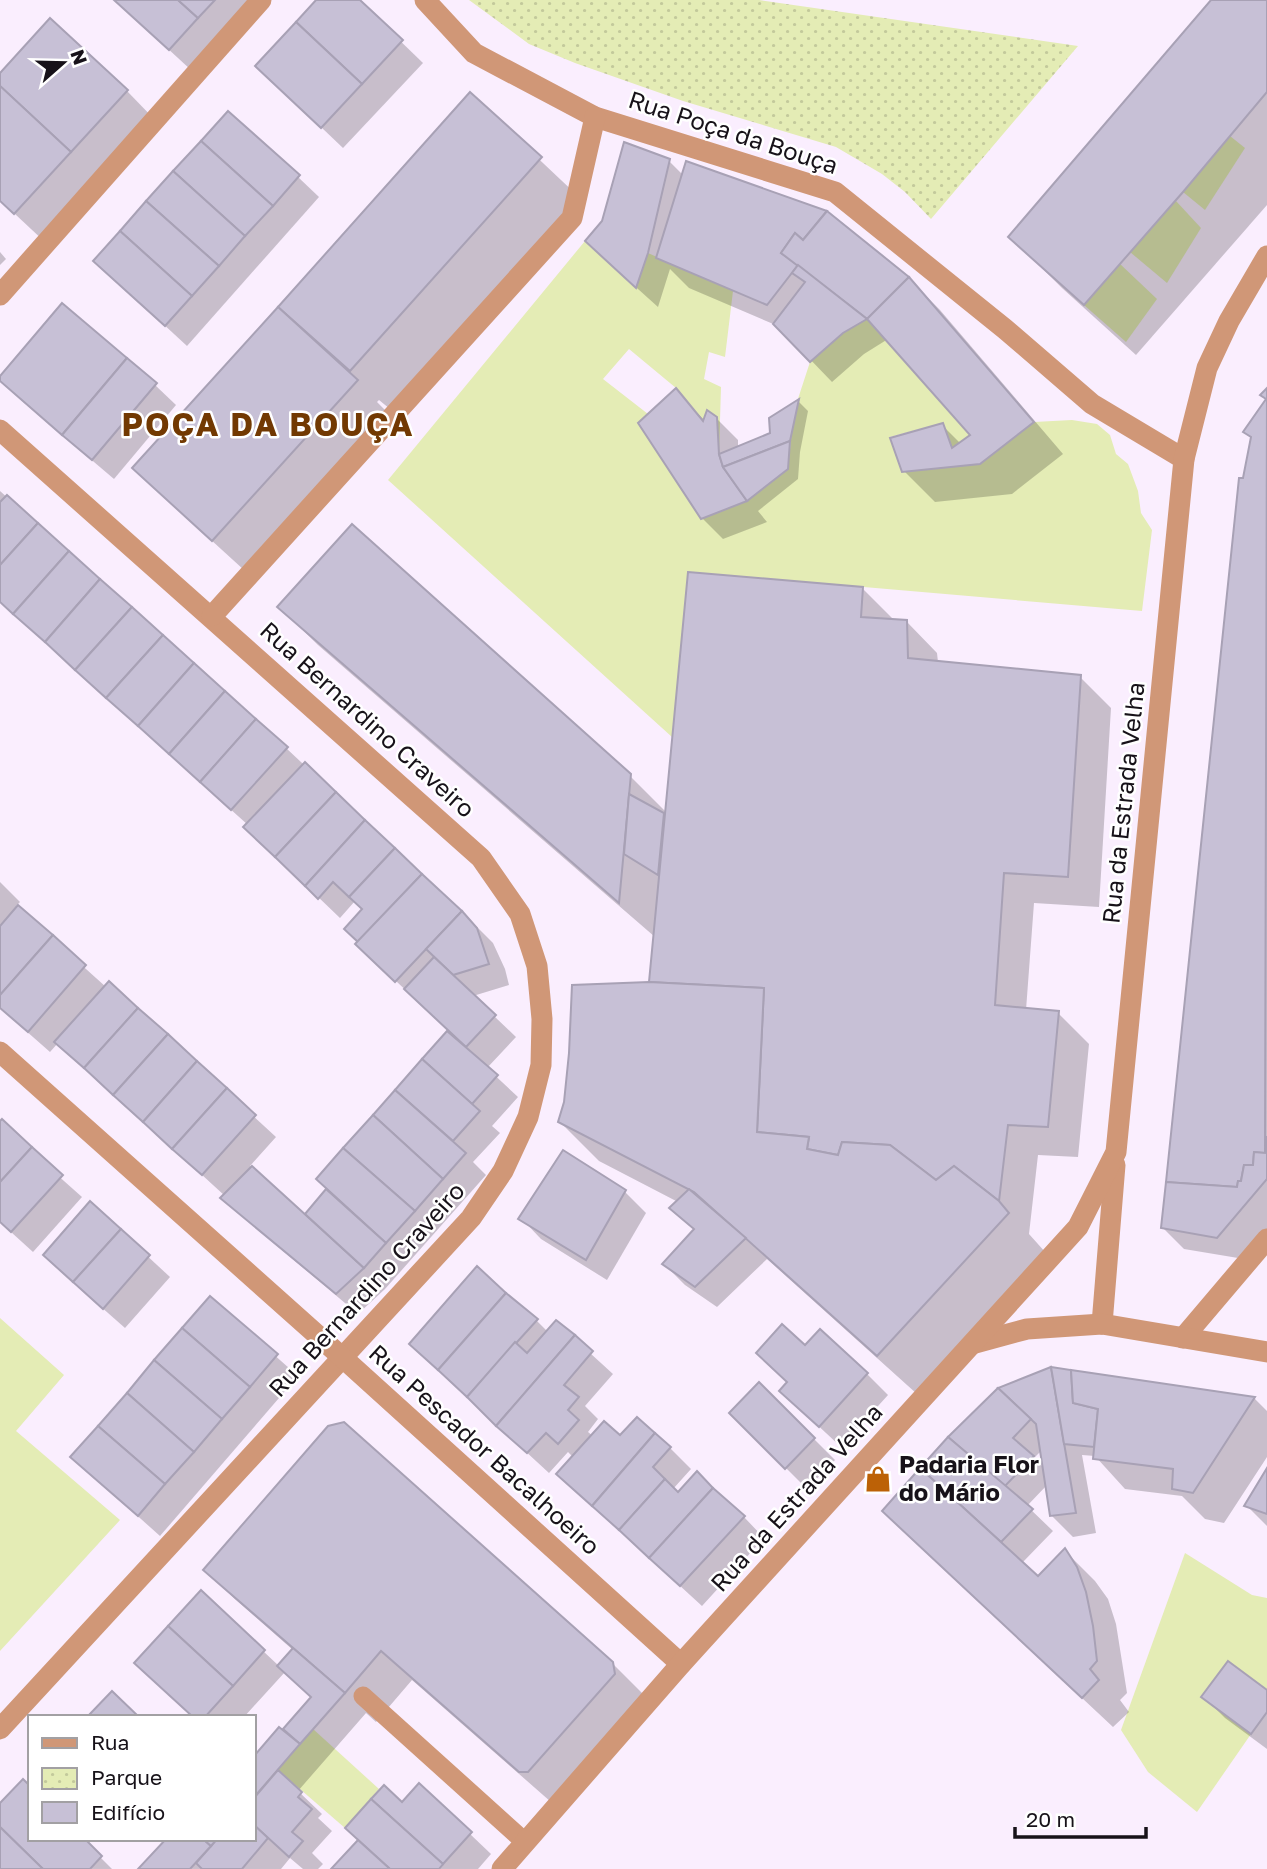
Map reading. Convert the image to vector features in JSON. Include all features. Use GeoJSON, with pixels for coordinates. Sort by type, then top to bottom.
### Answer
{"type":"FeatureCollection","features":[{"type":"Feature","properties":{"kind":"street"},"geometry":{"type":"LineString","coordinates":[[0,295],[261,0]]}},
{"type":"Feature","properties":{"kind":"street","name":"Rua Poça da Bouça"},"geometry":{"type":"LineString","coordinates":[[425,0],[474,53],[595,117],[835,192],[1005,329],[1092,404],[1184,459]]}},
{"type":"Feature","properties":{"kind":"street"},"geometry":{"type":"LineString","coordinates":[[212,616],[572,218],[595,117]]}},
{"type":"Feature","properties":{"kind":"street","name":"Rua da Estrada Velha"},"geometry":{"type":"LineString","coordinates":[[1102,1324],[1116,1152],[1184,459],[1208,368],[1229,320],[1267,256]]}},
{"type":"Feature","properties":{"kind":"street","name":"Rua Bernardino Craveiro"},"geometry":{"type":"LineString","coordinates":[[0,430],[481,858],[520,914],[537,965],[542,1019],[541,1065],[528,1117],[503,1171],[471,1218],[0,1729]]}},
{"type":"Feature","properties":{"kind":"street","name":"Rua Pescador Bacalhoeiro"},"geometry":{"type":"LineString","coordinates":[[0,1052],[681,1664]]}},
{"type":"Feature","properties":{"kind":"street","name":"Rua da Estrada Velha"},"geometry":{"type":"LineString","coordinates":[[502,1869],[681,1664],[1078,1227],[1116,1152]]}},
{"type":"Feature","properties":{"kind":"street"},"geometry":{"type":"LineString","coordinates":[[1183,1338],[1267,1239]]}},
{"type":"Feature","properties":{"kind":"street"},"geometry":{"type":"LineString","coordinates":[[975,1343],[1027,1329],[1102,1324],[1267,1352]]}},
{"type":"Feature","properties":{"kind":"lane"},"geometry":{"type":"LineString","coordinates":[[363,1696],[525,1842]]}},
{"type":"Feature","properties":{"kind":"green space"},"geometry":{"type":"Polygon","coordinates":[[[469,0],[759,0],[1078,46],[931,219],[905,192],[882,174],[836,147],[683,101],[575,63],[529,44],[469,0]]]}},
{"type":"Feature","properties":{"kind":"green space"},"geometry":{"type":"Polygon","coordinates":[[[1230,136],[1245,148],[1205,210],[1183,192],[1230,136]]]}},
{"type":"Feature","properties":{"kind":"green space"},"geometry":{"type":"Polygon","coordinates":[[[1176,201],[1201,228],[1167,283],[1130,252],[1176,201]]]}},
{"type":"Feature","properties":{"kind":"green space"},"geometry":{"type":"Polygon","coordinates":[[[585,241],[636,288],[648,253],[733,291],[725,357],[709,352],[704,379],[721,387],[719,454],[717,417],[707,411],[703,421],[676,388],[629,349],[603,379],[648,414],[638,423],[701,519],[747,501],[788,469],[794,411],[810,362],[843,333],[867,319],[970,435],[952,448],[943,423],[890,437],[903,472],[980,464],[1034,422],[1072,420],[1097,424],[1110,435],[1116,454],[1128,464],[1138,491],[1141,513],[1152,530],[1142,611],[688,572],[672,737],[388,480],[585,241]]]}},
{"type":"Feature","properties":{"kind":"green space"},"geometry":{"type":"Polygon","coordinates":[[[1119,263],[1157,299],[1126,342],[1084,305],[1119,263]]]}},
{"type":"Feature","properties":{"kind":"green space"},"geometry":{"type":"Polygon","coordinates":[[[0,1318],[64,1375],[16,1431],[120,1520],[0,1651],[0,1318]]]}},
{"type":"Feature","properties":{"kind":"green space"},"geometry":{"type":"Polygon","coordinates":[[[1185,1553],[1252,1595],[1267,1598],[1267,1690],[1228,1661],[1202,1697],[1251,1734],[1197,1812],[1148,1772],[1121,1730],[1185,1553]]]}},
{"type":"Feature","properties":{"kind":"green space"},"geometry":{"type":"Polygon","coordinates":[[[313,1729],[379,1789],[345,1828],[278,1770],[313,1729]]]}},
{"type":"Feature","properties":{"kind":"building"},"geometry":{"type":"Polygon","coordinates":[[[114,0],[178,0],[198,18],[169,50],[114,0]]]}},
{"type":"Feature","properties":{"kind":"building"},"geometry":{"type":"Polygon","coordinates":[[[178,0],[215,0],[198,18],[178,0]]]}},
{"type":"Feature","properties":{"kind":"building"},"geometry":{"type":"Polygon","coordinates":[[[316,0],[360,0],[403,40],[362,84],[296,22],[316,0]]]}},
{"type":"Feature","properties":{"kind":"building"},"geometry":{"type":"Polygon","coordinates":[[[1211,0],[1267,0],[1267,92],[1084,305],[1008,237],[1211,0]]]}},
{"type":"Feature","properties":{"kind":"building"},"geometry":{"type":"Polygon","coordinates":[[[50,18],[128,90],[71,152],[0,86],[0,73],[50,18]]]}},
{"type":"Feature","properties":{"kind":"building"},"geometry":{"type":"Polygon","coordinates":[[[296,22],[362,84],[321,128],[255,66],[296,22]]]}},
{"type":"Feature","properties":{"kind":"building"},"geometry":{"type":"Polygon","coordinates":[[[0,86],[71,152],[14,214],[0,201],[0,86]]]}},
{"type":"Feature","properties":{"kind":"building"},"geometry":{"type":"Polygon","coordinates":[[[470,92],[542,157],[350,371],[278,307],[470,92]]]}},
{"type":"Feature","properties":{"kind":"building"},"geometry":{"type":"Polygon","coordinates":[[[228,111],[300,175],[273,206],[201,141],[228,111]]]}},
{"type":"Feature","properties":{"kind":"building"},"geometry":{"type":"Polygon","coordinates":[[[201,141],[273,206],[245,236],[173,171],[201,141]]]}},
{"type":"Feature","properties":{"kind":"building"},"geometry":{"type":"Polygon","coordinates":[[[624,142],[670,159],[648,253],[636,288],[585,241],[602,221],[624,142]]]}},
{"type":"Feature","properties":{"kind":"building"},"geometry":{"type":"Polygon","coordinates":[[[686,161],[827,211],[803,240],[795,233],[781,253],[798,265],[767,305],[656,258],[686,161]]]}},
{"type":"Feature","properties":{"kind":"building"},"geometry":{"type":"Polygon","coordinates":[[[173,171],[245,236],[219,266],[146,201],[173,171]]]}},
{"type":"Feature","properties":{"kind":"building"},"geometry":{"type":"Polygon","coordinates":[[[146,201],[219,266],[192,296],[120,231],[146,201]]]}},
{"type":"Feature","properties":{"kind":"building"},"geometry":{"type":"Polygon","coordinates":[[[827,211],[909,277],[867,319],[781,253],[795,233],[803,240],[827,211]]]}},
{"type":"Feature","properties":{"kind":"building"},"geometry":{"type":"Polygon","coordinates":[[[120,231],[192,296],[165,326],[93,261],[120,231]]]}},
{"type":"Feature","properties":{"kind":"building"},"geometry":{"type":"Polygon","coordinates":[[[798,265],[867,319],[843,333],[810,362],[773,324],[805,282],[792,273],[798,265]]]}},
{"type":"Feature","properties":{"kind":"building"},"geometry":{"type":"Polygon","coordinates":[[[909,277],[1034,422],[980,464],[902,472],[890,438],[943,423],[952,448],[970,435],[867,319],[909,277]]]}},
{"type":"Feature","properties":{"kind":"building"},"geometry":{"type":"Polygon","coordinates":[[[62,303],[127,358],[62,435],[0,381],[0,376],[62,303]]]}},
{"type":"Feature","properties":{"kind":"building"},"geometry":{"type":"Polygon","coordinates":[[[278,307],[358,380],[212,541],[132,468],[278,307]]]}},
{"type":"Feature","properties":{"kind":"building"},"geometry":{"type":"Polygon","coordinates":[[[127,358],[157,383],[92,460],[62,435],[127,358]]]}},
{"type":"Feature","properties":{"kind":"building"},"geometry":{"type":"Polygon","coordinates":[[[676,388],[703,421],[707,410],[717,417],[719,454],[723,467],[747,501],[701,519],[638,423],[676,388]]]}},
{"type":"Feature","properties":{"kind":"building"},"geometry":{"type":"Polygon","coordinates":[[[1267,388],[1265,1153],[1254,1152],[1253,1165],[1244,1165],[1237,1187],[1166,1182],[1239,478],[1243,478],[1251,437],[1243,432],[1266,399],[1260,395],[1267,388]]]}},
{"type":"Feature","properties":{"kind":"building"},"geometry":{"type":"Polygon","coordinates":[[[799,399],[790,441],[723,467],[719,454],[770,433],[769,418],[799,399]]]}},
{"type":"Feature","properties":{"kind":"building"},"geometry":{"type":"Polygon","coordinates":[[[790,441],[788,469],[747,501],[723,467],[790,441]]]}},
{"type":"Feature","properties":{"kind":"building"},"geometry":{"type":"Polygon","coordinates":[[[7,495],[38,523],[0,565],[0,502],[7,495]]]}},
{"type":"Feature","properties":{"kind":"building"},"geometry":{"type":"Polygon","coordinates":[[[38,523],[69,551],[13,614],[0,602],[0,565],[38,523]]]}},
{"type":"Feature","properties":{"kind":"building"},"geometry":{"type":"Polygon","coordinates":[[[352,524],[631,774],[619,903],[277,607],[352,524]]]}},
{"type":"Feature","properties":{"kind":"building"},"geometry":{"type":"Polygon","coordinates":[[[69,551],[100,579],[45,642],[13,614],[69,551]]]}},
{"type":"Feature","properties":{"kind":"building"},"geometry":{"type":"Polygon","coordinates":[[[688,572],[863,587],[861,617],[907,620],[908,658],[1081,675],[1068,877],[1004,873],[995,1005],[1059,1011],[1048,1127],[1008,1125],[999,1201],[954,1166],[936,1180],[890,1145],[842,1142],[838,1155],[807,1149],[809,1137],[757,1132],[764,988],[649,982],[688,572]]]}},
{"type":"Feature","properties":{"kind":"building"},"geometry":{"type":"Polygon","coordinates":[[[100,579],[132,607],[75,670],[45,642],[100,579]]]}},
{"type":"Feature","properties":{"kind":"building"},"geometry":{"type":"Polygon","coordinates":[[[132,607],[163,635],[106,698],[75,670],[132,607]]]}},
{"type":"Feature","properties":{"kind":"building"},"geometry":{"type":"Polygon","coordinates":[[[163,635],[194,663],[138,726],[106,698],[163,635]]]}},
{"type":"Feature","properties":{"kind":"building"},"geometry":{"type":"Polygon","coordinates":[[[194,663],[225,691],[169,754],[138,726],[194,663]]]}},
{"type":"Feature","properties":{"kind":"building"},"geometry":{"type":"Polygon","coordinates":[[[225,691],[256,719],[200,782],[169,754],[225,691]]]}},
{"type":"Feature","properties":{"kind":"building"},"geometry":{"type":"Polygon","coordinates":[[[256,719],[288,747],[231,810],[200,782],[256,719]]]}},
{"type":"Feature","properties":{"kind":"building"},"geometry":{"type":"Polygon","coordinates":[[[305,762],[336,792],[275,857],[243,827],[305,762]]]}},
{"type":"Feature","properties":{"kind":"building"},"geometry":{"type":"Polygon","coordinates":[[[336,792],[365,820],[305,886],[275,857],[336,792]]]}},
{"type":"Feature","properties":{"kind":"building"},"geometry":{"type":"Polygon","coordinates":[[[629,794],[664,813],[658,875],[624,854],[629,794]]]}},
{"type":"Feature","properties":{"kind":"building"},"geometry":{"type":"Polygon","coordinates":[[[365,820],[395,848],[349,897],[333,882],[318,899],[305,886],[365,820]]]}},
{"type":"Feature","properties":{"kind":"building"},"geometry":{"type":"Polygon","coordinates":[[[395,848],[422,874],[358,942],[344,929],[362,909],[349,897],[395,848]]]}},
{"type":"Feature","properties":{"kind":"building"},"geometry":{"type":"Polygon","coordinates":[[[422,874],[462,911],[395,982],[355,944],[422,874]]]}},
{"type":"Feature","properties":{"kind":"building"},"geometry":{"type":"Polygon","coordinates":[[[18,905],[53,935],[0,995],[0,926],[18,905]]]}},
{"type":"Feature","properties":{"kind":"building"},"geometry":{"type":"Polygon","coordinates":[[[462,911],[477,928],[489,964],[453,975],[426,949],[462,911]]]}},
{"type":"Feature","properties":{"kind":"building"},"geometry":{"type":"Polygon","coordinates":[[[53,935],[86,965],[28,1032],[0,1008],[0,995],[53,935]]]}},
{"type":"Feature","properties":{"kind":"building"},"geometry":{"type":"Polygon","coordinates":[[[434,957],[496,1015],[466,1047],[404,989],[434,957]]]}},
{"type":"Feature","properties":{"kind":"building"},"geometry":{"type":"Polygon","coordinates":[[[109,981],[138,1008],[84,1068],[54,1042],[109,981]]]}},
{"type":"Feature","properties":{"kind":"building"},"geometry":{"type":"Polygon","coordinates":[[[649,982],[764,988],[757,1132],[809,1137],[807,1149],[838,1155],[842,1142],[890,1145],[936,1180],[954,1166],[999,1201],[1009,1213],[877,1356],[694,1192],[558,1122],[564,1102],[572,985],[649,982]]]}},
{"type":"Feature","properties":{"kind":"building"},"geometry":{"type":"Polygon","coordinates":[[[138,1008],[168,1034],[113,1095],[84,1068],[138,1008]]]}},
{"type":"Feature","properties":{"kind":"building"},"geometry":{"type":"Polygon","coordinates":[[[447,1031],[498,1075],[472,1104],[422,1059],[447,1031]]]}},
{"type":"Feature","properties":{"kind":"building"},"geometry":{"type":"Polygon","coordinates":[[[168,1034],[197,1061],[143,1122],[113,1095],[168,1034]]]}},
{"type":"Feature","properties":{"kind":"building"},"geometry":{"type":"Polygon","coordinates":[[[422,1059],[480,1111],[453,1141],[395,1090],[422,1059]]]}},
{"type":"Feature","properties":{"kind":"building"},"geometry":{"type":"Polygon","coordinates":[[[197,1061],[227,1088],[172,1149],[143,1122],[197,1061]]]}},
{"type":"Feature","properties":{"kind":"building"},"geometry":{"type":"Polygon","coordinates":[[[227,1088],[256,1115],[202,1175],[172,1149],[227,1088]]]}},
{"type":"Feature","properties":{"kind":"building"},"geometry":{"type":"Polygon","coordinates":[[[395,1090],[466,1153],[443,1179],[373,1115],[395,1090]]]}},
{"type":"Feature","properties":{"kind":"building"},"geometry":{"type":"Polygon","coordinates":[[[373,1115],[443,1179],[415,1211],[343,1148],[373,1115]]]}},
{"type":"Feature","properties":{"kind":"building"},"geometry":{"type":"Polygon","coordinates":[[[2,1119],[32,1147],[0,1182],[0,1121],[2,1119]]]}},
{"type":"Feature","properties":{"kind":"building"},"geometry":{"type":"Polygon","coordinates":[[[1267,1136],[1267,1179],[1217,1238],[1161,1228],[1166,1182],[1237,1187],[1244,1165],[1253,1165],[1254,1152],[1265,1153],[1267,1136]]]}},
{"type":"Feature","properties":{"kind":"building"},"geometry":{"type":"Polygon","coordinates":[[[32,1147],[63,1175],[11,1232],[0,1222],[0,1182],[32,1147]]]}},
{"type":"Feature","properties":{"kind":"building"},"geometry":{"type":"Polygon","coordinates":[[[343,1148],[415,1211],[386,1243],[316,1179],[343,1148]]]}},
{"type":"Feature","properties":{"kind":"building"},"geometry":{"type":"Polygon","coordinates":[[[563,1150],[626,1190],[586,1260],[518,1219],[563,1150]]]}},
{"type":"Feature","properties":{"kind":"building"},"geometry":{"type":"Polygon","coordinates":[[[252,1166],[364,1268],[336,1294],[220,1198],[252,1166]]]}},
{"type":"Feature","properties":{"kind":"building"},"geometry":{"type":"Polygon","coordinates":[[[326,1189],[386,1243],[364,1268],[305,1214],[326,1189]]]}},
{"type":"Feature","properties":{"kind":"building"},"geometry":{"type":"Polygon","coordinates":[[[689,1189],[746,1238],[695,1287],[662,1264],[694,1229],[669,1208],[689,1189]]]}},
{"type":"Feature","properties":{"kind":"building"},"geometry":{"type":"Polygon","coordinates":[[[90,1201],[121,1229],[73,1282],[43,1255],[90,1201]]]}},
{"type":"Feature","properties":{"kind":"building"},"geometry":{"type":"Polygon","coordinates":[[[121,1229],[150,1255],[103,1309],[73,1282],[121,1229]]]}},
{"type":"Feature","properties":{"kind":"building"},"geometry":{"type":"Polygon","coordinates":[[[477,1266],[506,1293],[438,1370],[409,1344],[477,1266]]]}},
{"type":"Feature","properties":{"kind":"building"},"geometry":{"type":"Polygon","coordinates":[[[506,1293],[538,1319],[467,1397],[438,1370],[506,1293]]]}},
{"type":"Feature","properties":{"kind":"building"},"geometry":{"type":"Polygon","coordinates":[[[210,1296],[278,1354],[250,1387],[182,1328],[210,1296]]]}},
{"type":"Feature","properties":{"kind":"building"},"geometry":{"type":"Polygon","coordinates":[[[556,1320],[575,1335],[496,1426],[467,1397],[515,1342],[527,1353],[556,1320]]]}},
{"type":"Feature","properties":{"kind":"building"},"geometry":{"type":"Polygon","coordinates":[[[782,1324],[805,1345],[820,1329],[868,1373],[819,1427],[779,1391],[787,1382],[756,1353],[782,1324]]]}},
{"type":"Feature","properties":{"kind":"building"},"geometry":{"type":"Polygon","coordinates":[[[182,1328],[250,1387],[222,1419],[154,1360],[182,1328]]]}},
{"type":"Feature","properties":{"kind":"building"},"geometry":{"type":"Polygon","coordinates":[[[575,1335],[593,1351],[564,1385],[579,1397],[568,1410],[579,1420],[558,1444],[546,1433],[527,1453],[496,1426],[575,1335]]]}},
{"type":"Feature","properties":{"kind":"building"},"geometry":{"type":"Polygon","coordinates":[[[154,1360],[222,1419],[194,1452],[127,1393],[154,1360]]]}},
{"type":"Feature","properties":{"kind":"building"},"geometry":{"type":"Polygon","coordinates":[[[1051,1367],[1076,1513],[1050,1516],[1036,1424],[998,1388],[1051,1367]]]}},
{"type":"Feature","properties":{"kind":"building"},"geometry":{"type":"Polygon","coordinates":[[[1051,1367],[1071,1370],[1073,1403],[1098,1409],[1094,1447],[1064,1444],[1051,1367]]]}},
{"type":"Feature","properties":{"kind":"building"},"geometry":{"type":"Polygon","coordinates":[[[1071,1370],[1255,1397],[1193,1493],[1172,1489],[1173,1469],[1093,1459],[1098,1409],[1073,1403],[1071,1370]]]}},
{"type":"Feature","properties":{"kind":"building"},"geometry":{"type":"Polygon","coordinates":[[[759,1382],[815,1438],[785,1469],[729,1413],[759,1382]]]}},
{"type":"Feature","properties":{"kind":"building"},"geometry":{"type":"Polygon","coordinates":[[[998,1388],[1031,1419],[1013,1438],[1034,1456],[1005,1486],[948,1437],[998,1388]]]}},
{"type":"Feature","properties":{"kind":"building"},"geometry":{"type":"Polygon","coordinates":[[[127,1393],[194,1452],[165,1484],[98,1426],[127,1393]]]}},
{"type":"Feature","properties":{"kind":"building"},"geometry":{"type":"Polygon","coordinates":[[[637,1417],[655,1433],[592,1506],[556,1474],[604,1421],[620,1435],[637,1417]]]}},
{"type":"Feature","properties":{"kind":"building"},"geometry":{"type":"Polygon","coordinates":[[[344,1422],[613,1662],[615,1674],[528,1772],[519,1772],[381,1651],[345,1693],[203,1570],[328,1426],[344,1422]]]}},
{"type":"Feature","properties":{"kind":"building"},"geometry":{"type":"Polygon","coordinates":[[[98,1426],[165,1484],[138,1516],[70,1457],[98,1426]]]}},
{"type":"Feature","properties":{"kind":"building"},"geometry":{"type":"Polygon","coordinates":[[[655,1433],[671,1447],[653,1467],[665,1479],[619,1530],[592,1506],[655,1433]]]}},
{"type":"Feature","properties":{"kind":"building"},"geometry":{"type":"Polygon","coordinates":[[[948,1437],[1033,1509],[1001,1542],[920,1468],[948,1437]]]}},
{"type":"Feature","properties":{"kind":"building"},"geometry":{"type":"Polygon","coordinates":[[[920,1468],[1038,1576],[1065,1548],[1077,1567],[1086,1592],[1097,1661],[1090,1669],[1099,1680],[1082,1698],[882,1511],[920,1468]]]}},
{"type":"Feature","properties":{"kind":"building"},"geometry":{"type":"Polygon","coordinates":[[[1267,1468],[1267,1514],[1244,1506],[1267,1468]]]}},
{"type":"Feature","properties":{"kind":"building"},"geometry":{"type":"Polygon","coordinates":[[[697,1471],[713,1488],[649,1558],[619,1530],[665,1479],[678,1492],[697,1471]]]}},
{"type":"Feature","properties":{"kind":"building"},"geometry":{"type":"Polygon","coordinates":[[[713,1488],[745,1516],[680,1586],[649,1558],[713,1488]]]}},
{"type":"Feature","properties":{"kind":"building"},"geometry":{"type":"Polygon","coordinates":[[[201,1590],[265,1650],[233,1686],[168,1626],[201,1590]]]}},
{"type":"Feature","properties":{"kind":"building"},"geometry":{"type":"Polygon","coordinates":[[[168,1626],[233,1686],[207,1715],[191,1715],[134,1663],[168,1626]]]}},
{"type":"Feature","properties":{"kind":"building"},"geometry":{"type":"Polygon","coordinates":[[[293,1648],[345,1693],[300,1744],[283,1729],[311,1697],[277,1666],[293,1648]]]}},
{"type":"Feature","properties":{"kind":"building"},"geometry":{"type":"Polygon","coordinates":[[[1228,1661],[1267,1690],[1267,1712],[1251,1734],[1201,1697],[1228,1661]]]}},
{"type":"Feature","properties":{"kind":"building"},"geometry":{"type":"Polygon","coordinates":[[[112,1691],[137,1715],[89,1715],[112,1691]]]}},
{"type":"Feature","properties":{"kind":"building"},"geometry":{"type":"Polygon","coordinates":[[[279,1727],[300,1744],[256,1795],[256,1754],[279,1727]]]}},
{"type":"Feature","properties":{"kind":"building"},"geometry":{"type":"Polygon","coordinates":[[[278,1770],[302,1792],[298,1797],[312,1809],[292,1832],[303,1841],[289,1857],[256,1827],[256,1796],[278,1770]]]}},
{"type":"Feature","properties":{"kind":"building"},"geometry":{"type":"Polygon","coordinates":[[[23,1779],[28,1784],[28,1841],[87,1841],[102,1856],[90,1869],[43,1869],[0,1827],[0,1803],[23,1779]]]}},
{"type":"Feature","properties":{"kind":"building"},"geometry":{"type":"Polygon","coordinates":[[[419,1783],[472,1832],[443,1864],[371,1799],[384,1785],[402,1802],[419,1783]]]}},
{"type":"Feature","properties":{"kind":"building"},"geometry":{"type":"Polygon","coordinates":[[[371,1799],[443,1864],[439,1869],[390,1869],[345,1828],[371,1799]]]}},
{"type":"Feature","properties":{"kind":"building"},"geometry":{"type":"Polygon","coordinates":[[[0,1827],[43,1869],[0,1869],[0,1827]]]}},
{"type":"Feature","properties":{"kind":"building"},"geometry":{"type":"Polygon","coordinates":[[[256,1827],[268,1838],[242,1869],[202,1869],[196,1863],[215,1841],[256,1841],[256,1827]]]}},
{"type":"Feature","properties":{"kind":"building"},"geometry":{"type":"Polygon","coordinates":[[[358,1840],[390,1869],[331,1869],[358,1840]]]}},
{"type":"Feature","properties":{"kind":"building"},"geometry":{"type":"Polygon","coordinates":[[[164,1841],[205,1841],[211,1846],[190,1869],[138,1869],[164,1841]]]}},
{"type":"Feature","properties":{"kind":"place","name":"Padaria Flor do Mário"},"geometry":{"type":"Point","coordinates":[878,1479]}},
{"type":"Feature","properties":{"kind":"district","name":"POÇA DA BOUÇA"},"geometry":{"type":"Point","coordinates":[268,425]}}]}
